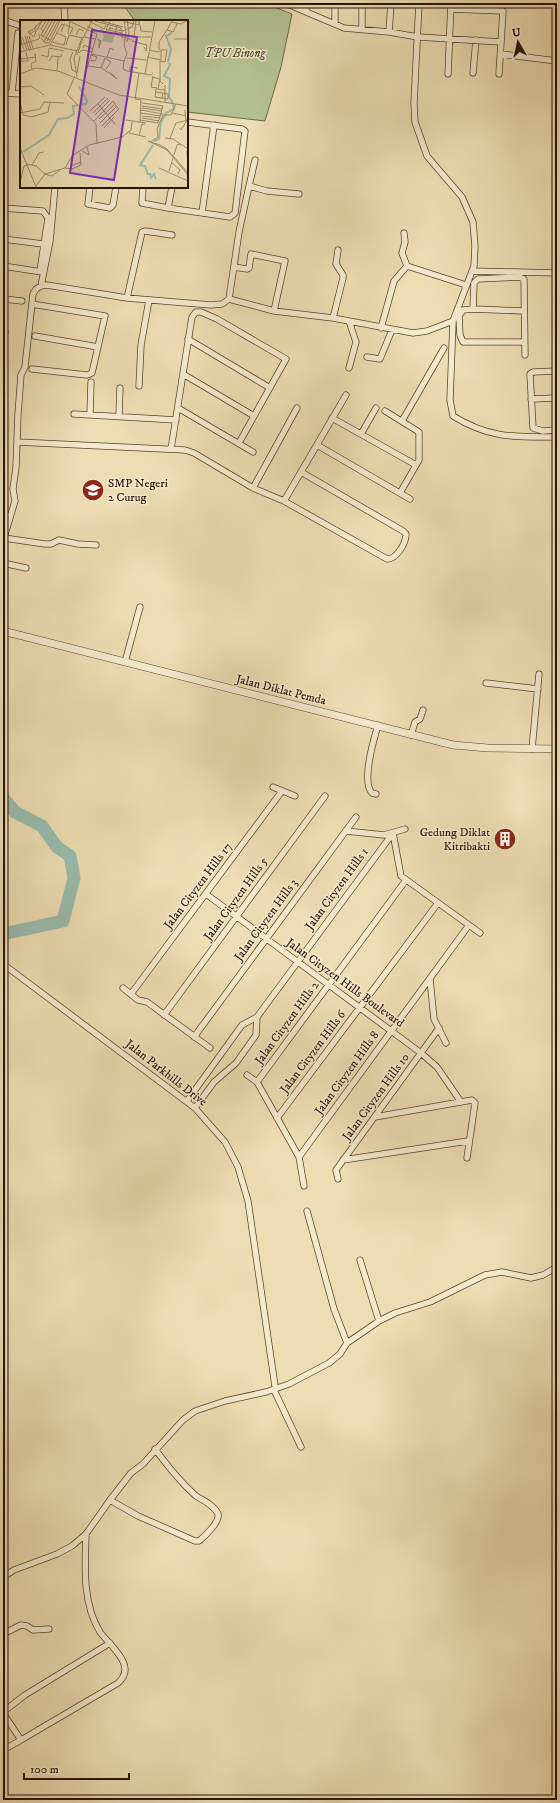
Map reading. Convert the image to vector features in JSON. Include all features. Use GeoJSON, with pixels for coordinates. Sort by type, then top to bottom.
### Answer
{"type":"FeatureCollection","features":[{"type":"Feature","properties":{"kind":"street"},"geometry":{"type":"LineString","coordinates":[[64,3],[65,20]]}},
{"type":"Feature","properties":{"kind":"street"},"geometry":{"type":"LineString","coordinates":[[285,3],[344,28],[389,32],[418,37],[501,42]]}},
{"type":"Feature","properties":{"kind":"street"},"geometry":{"type":"LineString","coordinates":[[306,3],[306,11]]}},
{"type":"Feature","properties":{"kind":"street"},"geometry":{"type":"LineString","coordinates":[[335,3],[335,24]]}},
{"type":"Feature","properties":{"kind":"street"},"geometry":{"type":"LineString","coordinates":[[362,3],[362,29]]}},
{"type":"Feature","properties":{"kind":"street"},"geometry":{"type":"LineString","coordinates":[[389,32],[391,3]]}},
{"type":"Feature","properties":{"kind":"street"},"geometry":{"type":"LineString","coordinates":[[419,3],[414,103],[415,122],[427,156],[462,197],[473,222],[475,246],[474,266],[453,321],[450,400],[453,416],[469,426],[502,436],[557,437]]}},
{"type":"Feature","properties":{"kind":"street"},"geometry":{"type":"LineString","coordinates":[[448,74],[451,6],[502,10],[500,74]]}},
{"type":"Feature","properties":{"kind":"street"},"geometry":{"type":"LineString","coordinates":[[3,20],[20,26]]}},
{"type":"Feature","properties":{"kind":"street"},"geometry":{"type":"LineString","coordinates":[[12,94],[18,33]]}},
{"type":"Feature","properties":{"kind":"street"},"geometry":{"type":"LineString","coordinates":[[473,73],[476,40]]}},
{"type":"Feature","properties":{"kind":"street"},"geometry":{"type":"LineString","coordinates":[[501,54],[557,60]]}},
{"type":"Feature","properties":{"kind":"street"},"geometry":{"type":"LineString","coordinates":[[3,93],[20,94]]}},
{"type":"Feature","properties":{"kind":"street"},"geometry":{"type":"LineString","coordinates":[[143,188],[141,202],[143,204],[230,217],[234,214],[245,131],[242,129],[188,122]]}},
{"type":"Feature","properties":{"kind":"street"},"geometry":{"type":"LineString","coordinates":[[202,213],[214,125]]}},
{"type":"Feature","properties":{"kind":"street"},"geometry":{"type":"LineString","coordinates":[[96,545],[78,544],[59,540],[51,544],[45,544],[3,540],[9,516],[15,501],[13,489],[16,442],[22,376],[25,367],[33,294],[36,289],[47,285],[127,298],[211,305],[222,304],[229,299],[239,232],[256,160]]}},
{"type":"Feature","properties":{"kind":"street"},"geometry":{"type":"LineString","coordinates":[[249,186],[267,191],[299,194]]}},
{"type":"Feature","properties":{"kind":"street"},"geometry":{"type":"LineString","coordinates":[[42,271],[50,241],[55,188]]}},
{"type":"Feature","properties":{"kind":"street"},"geometry":{"type":"LineString","coordinates":[[90,188],[88,204],[110,208],[113,206],[116,188]]}},
{"type":"Feature","properties":{"kind":"street"},"geometry":{"type":"LineString","coordinates":[[168,208],[172,188]]}},
{"type":"Feature","properties":{"kind":"street"},"geometry":{"type":"LineString","coordinates":[[3,208],[43,211],[48,218],[43,244],[41,286]]}},
{"type":"Feature","properties":{"kind":"street"},"geometry":{"type":"LineString","coordinates":[[127,298],[142,232],[146,231],[172,235]]}},
{"type":"Feature","properties":{"kind":"street"},"geometry":{"type":"LineString","coordinates":[[404,233],[405,242],[402,253],[407,266]]}},
{"type":"Feature","properties":{"kind":"street"},"geometry":{"type":"LineString","coordinates":[[3,239],[43,244]]}},
{"type":"Feature","properties":{"kind":"street"},"geometry":{"type":"LineString","coordinates":[[334,318],[343,278],[343,275],[336,264],[338,250]]}},
{"type":"Feature","properties":{"kind":"street"},"geometry":{"type":"LineString","coordinates":[[234,266],[249,268],[251,254],[285,261],[274,311]]}},
{"type":"Feature","properties":{"kind":"street"},"geometry":{"type":"LineString","coordinates":[[3,266],[42,271]]}},
{"type":"Feature","properties":{"kind":"street"},"geometry":{"type":"LineString","coordinates":[[407,266],[466,285]]}},
{"type":"Feature","properties":{"kind":"street"},"geometry":{"type":"LineString","coordinates":[[381,328],[394,281],[407,266]]}},
{"type":"Feature","properties":{"kind":"street"},"geometry":{"type":"LineString","coordinates":[[471,273],[557,273]]}},
{"type":"Feature","properties":{"kind":"street"},"geometry":{"type":"LineString","coordinates":[[471,273],[475,280],[473,309]]}},
{"type":"Feature","properties":{"kind":"street"},"geometry":{"type":"LineString","coordinates":[[475,280],[523,278],[525,355]]}},
{"type":"Feature","properties":{"kind":"street"},"geometry":{"type":"LineString","coordinates":[[3,299],[22,301]]}},
{"type":"Feature","properties":{"kind":"street"},"geometry":{"type":"LineString","coordinates":[[229,299],[274,311],[334,318],[392,330],[420,333],[453,321]]}},
{"type":"Feature","properties":{"kind":"street"},"geometry":{"type":"LineString","coordinates":[[139,386],[141,345],[149,300]]}},
{"type":"Feature","properties":{"kind":"street"},"geometry":{"type":"LineString","coordinates":[[32,304],[105,316],[92,373],[89,375],[32,369]]}},
{"type":"Feature","properties":{"kind":"street"},"geometry":{"type":"LineString","coordinates":[[524,311],[473,309],[463,310],[459,316],[460,334],[464,342],[524,342]]}},
{"type":"Feature","properties":{"kind":"street"},"geometry":{"type":"LineString","coordinates":[[171,449],[192,317],[196,312],[201,312],[217,319],[286,359],[239,443]]}},
{"type":"Feature","properties":{"kind":"street"},"geometry":{"type":"LineString","coordinates":[[349,321],[356,342],[349,368]]}},
{"type":"Feature","properties":{"kind":"street"},"geometry":{"type":"LineString","coordinates":[[367,357],[380,359],[392,330]]}},
{"type":"Feature","properties":{"kind":"street"},"geometry":{"type":"LineString","coordinates":[[35,336],[98,347]]}},
{"type":"Feature","properties":{"kind":"street"},"geometry":{"type":"LineString","coordinates":[[188,339],[270,388]]}},
{"type":"Feature","properties":{"kind":"street"},"geometry":{"type":"LineString","coordinates":[[402,421],[444,348]]}},
{"type":"Feature","properties":{"kind":"street"},"geometry":{"type":"LineString","coordinates":[[557,371],[531,373],[533,428],[542,431],[557,430]]}},
{"type":"Feature","properties":{"kind":"street"},"geometry":{"type":"LineString","coordinates":[[183,374],[254,416]]}},
{"type":"Feature","properties":{"kind":"street"},"geometry":{"type":"LineString","coordinates":[[90,382],[90,415]]}},
{"type":"Feature","properties":{"kind":"street"},"geometry":{"type":"LineString","coordinates":[[120,388],[120,416]]}},
{"type":"Feature","properties":{"kind":"street"},"geometry":{"type":"LineString","coordinates":[[284,501],[346,395]]}},
{"type":"Feature","properties":{"kind":"street"},"geometry":{"type":"LineString","coordinates":[[531,399],[557,398]]}},
{"type":"Feature","properties":{"kind":"street"},"geometry":{"type":"LineString","coordinates":[[178,408],[254,452]]}},
{"type":"Feature","properties":{"kind":"street"},"geometry":{"type":"LineString","coordinates":[[253,488],[297,408]]}},
{"type":"Feature","properties":{"kind":"street"},"geometry":{"type":"LineString","coordinates":[[361,434],[376,408]]}},
{"type":"Feature","properties":{"kind":"street"},"geometry":{"type":"LineString","coordinates":[[385,411],[419,432],[419,460],[400,493]]}},
{"type":"Feature","properties":{"kind":"street"},"geometry":{"type":"LineString","coordinates":[[74,414],[176,420]]}},
{"type":"Feature","properties":{"kind":"street"},"geometry":{"type":"LineString","coordinates":[[332,418],[416,466]]}},
{"type":"Feature","properties":{"kind":"street"},"geometry":{"type":"LineString","coordinates":[[16,442],[185,450],[194,453],[253,488],[284,501],[387,559],[392,559],[395,556],[406,538],[406,534],[403,530],[301,472]]}},
{"type":"Feature","properties":{"kind":"street"},"geometry":{"type":"LineString","coordinates":[[317,445],[410,498]]}},
{"type":"Feature","properties":{"kind":"street"},"geometry":{"type":"LineString","coordinates":[[3,514],[9,516]]}},
{"type":"Feature","properties":{"kind":"street"},"geometry":{"type":"LineString","coordinates":[[3,563],[26,568]]}},
{"type":"Feature","properties":{"kind":"street"},"geometry":{"type":"LineString","coordinates":[[124,662],[140,607]]}},
{"type":"Feature","properties":{"kind":"street","name":"Jalan Diklat Pemda"},"geometry":{"type":"LineString","coordinates":[[3,631],[453,745],[557,749]]}},
{"type":"Feature","properties":{"kind":"street"},"geometry":{"type":"LineString","coordinates":[[532,749],[539,674]]}},
{"type":"Feature","properties":{"kind":"street"},"geometry":{"type":"LineString","coordinates":[[486,683],[538,689]]}},
{"type":"Feature","properties":{"kind":"street"},"geometry":{"type":"LineString","coordinates":[[411,735],[415,722],[420,719],[423,710]]}},
{"type":"Feature","properties":{"kind":"street"},"geometry":{"type":"LineString","coordinates":[[376,794],[372,793],[369,788],[368,775],[371,752],[378,725]]}},
{"type":"Feature","properties":{"kind":"street"},"geometry":{"type":"LineString","coordinates":[[273,787],[295,796]]}},
{"type":"Feature","properties":{"kind":"street","name":"Jalan Cityzen Hills 17"},"geometry":{"type":"LineString","coordinates":[[131,994],[282,791]]}},
{"type":"Feature","properties":{"kind":"street","name":"Jalan Cityzen Hills 5"},"geometry":{"type":"LineString","coordinates":[[164,1015],[325,796]]}},
{"type":"Feature","properties":{"kind":"street","name":"Jalan Cityzen Hills 3"},"geometry":{"type":"LineString","coordinates":[[194,1037],[356,817]]}},
{"type":"Feature","properties":{"kind":"street"},"geometry":{"type":"LineString","coordinates":[[346,831],[384,835],[405,829]]}},
{"type":"Feature","properties":{"kind":"street"},"geometry":{"type":"LineString","coordinates":[[393,833],[401,876],[480,933]]}},
{"type":"Feature","properties":{"kind":"street","name":"Jalan Cityzen Hills 1"},"geometry":{"type":"LineString","coordinates":[[257,1017],[393,833]]}},
{"type":"Feature","properties":{"kind":"street","name":"Jalan Cityzen Hills 2"},"geometry":{"type":"LineString","coordinates":[[257,1082],[406,880]]}},
{"type":"Feature","properties":{"kind":"street","name":"Jalan Cityzen Hills Boulevard"},"geometry":{"type":"LineString","coordinates":[[206,894],[421,1053],[437,1067],[461,1102]]}},
{"type":"Feature","properties":{"kind":"street","name":"Jalan Cityzen Hills 6"},"geometry":{"type":"LineString","coordinates":[[277,1118],[438,903]]}},
{"type":"Feature","properties":{"kind":"street","name":"Jalan Cityzen Hills 8"},"geometry":{"type":"LineString","coordinates":[[300,1157],[469,925]]}},
{"type":"Feature","properties":{"kind":"street","name":"Jalan Parkhills Drive"},"geometry":{"type":"LineString","coordinates":[[3,964],[187,1101],[225,1142],[238,1167],[248,1202],[274,1388],[301,1447]]}},
{"type":"Feature","properties":{"kind":"street"},"geometry":{"type":"LineString","coordinates":[[430,978],[434,1019],[446,1043]]}},
{"type":"Feature","properties":{"kind":"street"},"geometry":{"type":"LineString","coordinates":[[123,988],[138,1000],[147,1002],[210,1048]]}},
{"type":"Feature","properties":{"kind":"street"},"geometry":{"type":"LineString","coordinates":[[187,1101],[242,1025],[257,1017]]}},
{"type":"Feature","properties":{"kind":"street"},"geometry":{"type":"LineString","coordinates":[[195,1108],[214,1082],[236,1063],[256,1035],[257,1017]]}},
{"type":"Feature","properties":{"kind":"street","name":"Jalan Cityzen Hills 10"},"geometry":{"type":"LineString","coordinates":[[338,1180],[336,1170],[439,1028]]}},
{"type":"Feature","properties":{"kind":"street"},"geometry":{"type":"LineString","coordinates":[[247,1075],[257,1082],[300,1157],[304,1186]]}},
{"type":"Feature","properties":{"kind":"street"},"geometry":{"type":"LineString","coordinates":[[375,1117],[472,1100],[475,1104],[468,1141],[467,1158]]}},
{"type":"Feature","properties":{"kind":"street"},"geometry":{"type":"LineString","coordinates":[[343,1160],[468,1141]]}},
{"type":"Feature","properties":{"kind":"street"},"geometry":{"type":"LineString","coordinates":[[307,1210],[334,1309],[347,1343]]}},
{"type":"Feature","properties":{"kind":"street"},"geometry":{"type":"LineString","coordinates":[[360,1260],[379,1321]]}},
{"type":"Feature","properties":{"kind":"street"},"geometry":{"type":"LineString","coordinates":[[3,1577],[14,1570],[57,1554],[72,1546],[86,1534],[131,1473],[143,1464],[155,1449],[183,1420],[195,1411],[225,1400],[289,1384],[328,1363],[340,1354],[347,1343],[379,1321],[395,1313],[430,1302],[485,1276],[502,1272],[531,1278],[543,1275],[557,1267]]}},
{"type":"Feature","properties":{"kind":"street"},"geometry":{"type":"LineString","coordinates":[[110,1500],[138,1516],[195,1541],[199,1541],[204,1537],[217,1520],[218,1514],[214,1508],[185,1486],[155,1449]]}},
{"type":"Feature","properties":{"kind":"street"},"geometry":{"type":"LineString","coordinates":[[3,1750],[122,1680],[125,1666],[110,1643],[100,1632],[89,1604],[85,1568],[86,1534]]}},
{"type":"Feature","properties":{"kind":"street"},"geometry":{"type":"LineString","coordinates":[[3,1634],[21,1625],[27,1626],[33,1630],[49,1629]]}},
{"type":"Feature","properties":{"kind":"street"},"geometry":{"type":"LineString","coordinates":[[21,1740],[3,1712],[24,1694],[110,1643]]}},
{"type":"Feature","properties":{"kind":"green space","name":"TPU Binong"},"geometry":{"type":"Polygon","coordinates":[[[122,3],[246,3],[274,7],[292,14],[281,67],[265,121],[188,112],[188,20],[134,20],[122,3]]]}},
{"type":"Feature","properties":{"kind":"waterway"},"geometry":{"type":"LineString","coordinates":[[3,798],[15,812],[42,826],[57,847],[70,856],[74,878],[63,921],[3,934]]}},
{"type":"Feature","properties":{"kind":"place","name":"SMP Negeri 2 Curug"},"geometry":{"type":"Point","coordinates":[93,490]}},
{"type":"Feature","properties":{"kind":"place","name":"Gedung Diklat Kitribakti"},"geometry":{"type":"Point","coordinates":[505,839]}}]}
